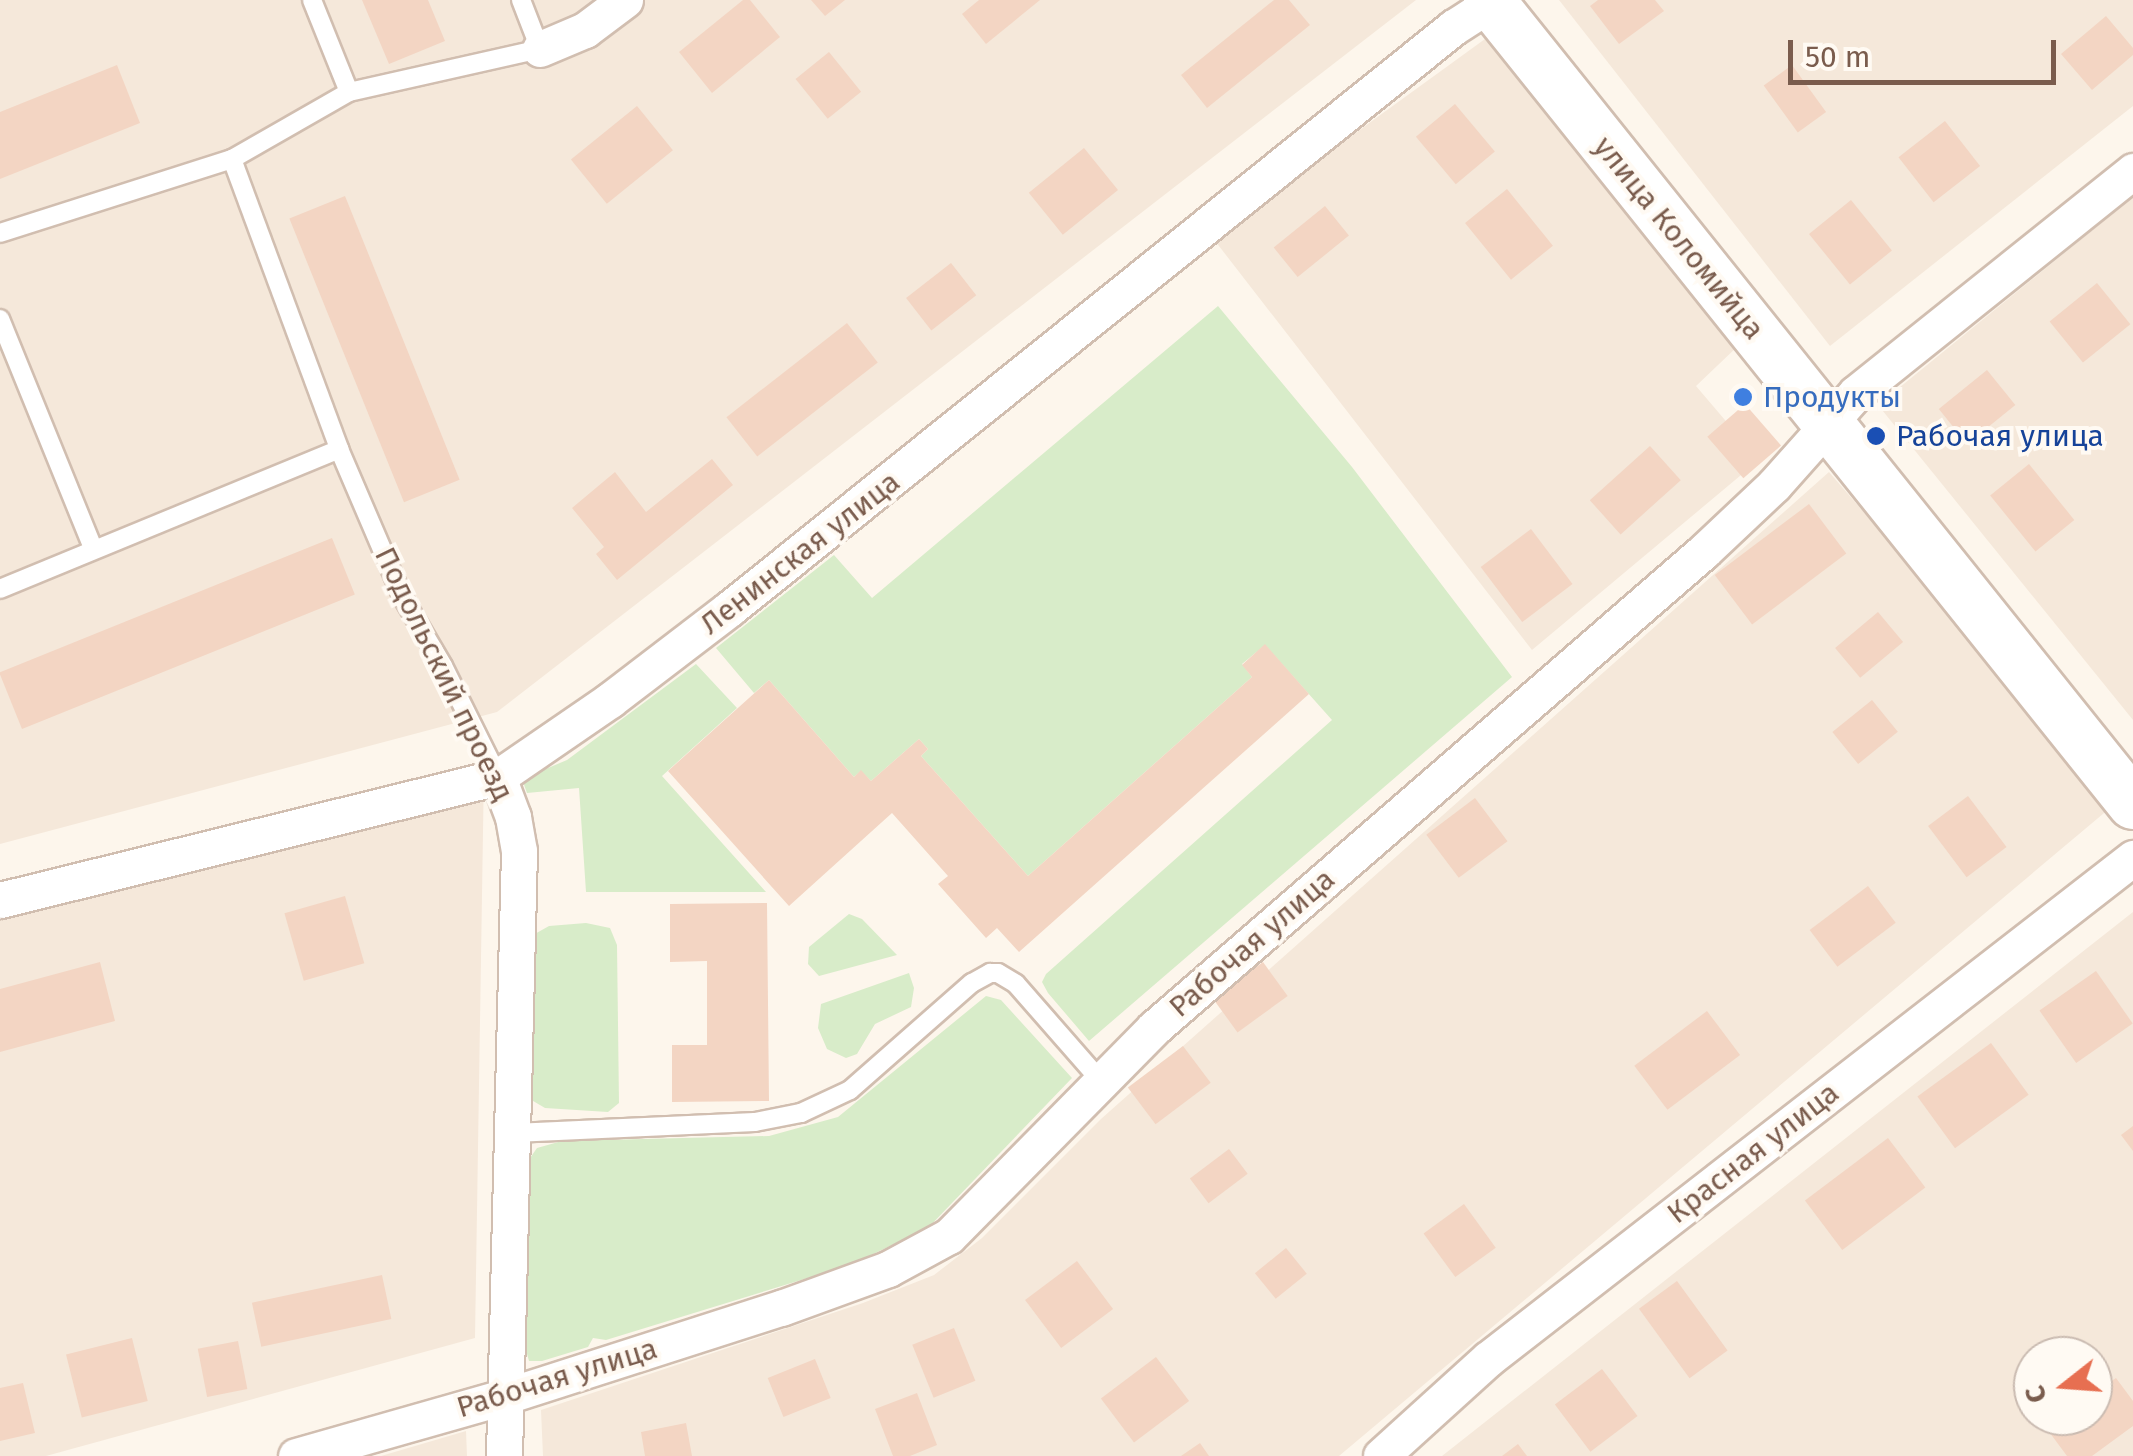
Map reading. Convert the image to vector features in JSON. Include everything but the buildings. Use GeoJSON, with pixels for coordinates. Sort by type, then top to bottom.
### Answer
{"type":"FeatureCollection","features":[{"type":"Feature","properties":{"kind":"main road","name":"улица Коломийца"},"geometry":{"type":"LineString","coordinates":[[1492,1],[2133,804]]}},
{"type":"Feature","properties":{"kind":"street"},"geometry":{"type":"LineString","coordinates":[[540,49],[584,30],[625,0]]}},
{"type":"Feature","properties":{"kind":"street","name":"Ленинская улица"},"geometry":{"type":"LineString","coordinates":[[0,900],[498,776],[610,700],[774,574],[1454,27],[1492,1]]}},
{"type":"Feature","properties":{"kind":"street","name":"Рабочая улица"},"geometry":{"type":"LineString","coordinates":[[296,1456],[503,1397],[824,1294],[921,1253],[976,1212],[1100,1080],[1238,954],[1703,552],[1774,485],[1856,393],[2133,171]]}},
{"type":"Feature","properties":{"kind":"street","name":"Подольский проезд"},"geometry":{"type":"LineString","coordinates":[[498,776],[514,817],[519,851],[504,1456]]}},
{"type":"Feature","properties":{"kind":"street","name":"Красная улица"},"geometry":{"type":"LineString","coordinates":[[1380,1456],[1488,1360],[2133,858]]}},
{"type":"Feature","properties":{"kind":"lane"},"geometry":{"type":"LineString","coordinates":[[312,0],[348,92]]}},
{"type":"Feature","properties":{"kind":"lane"},"geometry":{"type":"LineString","coordinates":[[0,233],[232,158],[348,92],[540,49],[520,0]]}},
{"type":"Feature","properties":{"kind":"lane","name":"Подольский проезд"},"geometry":{"type":"LineString","coordinates":[[232,158],[338,449],[403,598],[444,666],[498,776]]}},
{"type":"Feature","properties":{"kind":"lane"},"geometry":{"type":"LineString","coordinates":[[0,320],[93,548]]}},
{"type":"Feature","properties":{"kind":"lane"},"geometry":{"type":"LineString","coordinates":[[0,589],[338,449]]}},
{"type":"Feature","properties":{"kind":"lane"},"geometry":{"type":"LineString","coordinates":[[514,1133],[755,1122],[801,1113],[850,1090],[990,973],[998,972],[1016,984],[1100,1080]]}},
{"type":"Feature","properties":{"kind":"shaded area"},"geometry":{"type":"Polygon","coordinates":[[[0,0],[1416,0],[497,712],[0,844],[0,0]]]}},
{"type":"Feature","properties":{"kind":"shaded area"},"geometry":{"type":"Polygon","coordinates":[[[1559,0],[2133,0],[2133,106],[1830,346],[1559,0]]]}},
{"type":"Feature","properties":{"kind":"shaded area"},"geometry":{"type":"Polygon","coordinates":[[[1485,39],[1739,345],[1696,386],[1759,460],[1532,650],[1212,237],[1485,39]]]}},
{"type":"Feature","properties":{"kind":"shaded area"},"geometry":{"type":"Polygon","coordinates":[[[2133,197],[2133,720],[1878,405],[2133,197]]]}},
{"type":"Feature","properties":{"kind":"shaded area"},"geometry":{"type":"Polygon","coordinates":[[[1829,472],[2116,803],[1339,1456],[543,1456],[541,1410],[863,1303],[934,1275],[982,1238],[1101,1119],[1829,472]]]}},
{"type":"Feature","properties":{"kind":"shaded area"},"geometry":{"type":"Polygon","coordinates":[[[484,768],[475,1338],[46,1456],[0,1456],[0,905],[484,768]]]}},
{"type":"Feature","properties":{"kind":"shaded area"},"geometry":{"type":"Polygon","coordinates":[[[2133,912],[2133,1456],[1442,1456],[2133,912]]]}},
{"type":"Feature","properties":{"kind":"shaded area"},"geometry":{"type":"Polygon","coordinates":[[[466,1431],[467,1456],[381,1456],[466,1431]]]}},
{"type":"Feature","properties":{"kind":"green space"},"geometry":{"type":"Polygon","coordinates":[[[1218,306],[1352,467],[1512,677],[1089,1041],[1048,993],[1042,982],[1046,974],[1332,720],[1265,645],[1242,664],[1252,677],[1028,876],[921,756],[928,749],[919,739],[871,781],[861,771],[854,777],[769,680],[754,693],[716,648],[834,555],[872,598],[1218,306]]]}},
{"type":"Feature","properties":{"kind":"green space"},"geometry":{"type":"Polygon","coordinates":[[[696,664],[737,708],[662,776],[766,892],[586,892],[579,788],[527,793],[522,779],[567,760],[696,664]]]}},
{"type":"Feature","properties":{"kind":"green space"},"geometry":{"type":"Polygon","coordinates":[[[849,914],[862,919],[897,955],[819,976],[808,964],[809,947],[849,914]]]}},
{"type":"Feature","properties":{"kind":"green space"},"geometry":{"type":"Polygon","coordinates":[[[586,923],[610,928],[617,945],[619,1103],[608,1112],[545,1108],[528,1098],[533,935],[549,926],[586,923]]]}},
{"type":"Feature","properties":{"kind":"green space"},"geometry":{"type":"Polygon","coordinates":[[[909,973],[914,988],[911,1007],[875,1024],[857,1054],[846,1058],[827,1049],[818,1028],[821,1004],[909,973]]]}},
{"type":"Feature","properties":{"kind":"green space"},"geometry":{"type":"Polygon","coordinates":[[[986,996],[1001,1000],[1072,1078],[928,1228],[850,1265],[606,1340],[593,1338],[588,1347],[542,1361],[529,1361],[524,1343],[528,1161],[537,1148],[562,1141],[769,1136],[838,1117],[986,996]]]}},
{"type":"Feature","properties":{"kind":"place","name":"Продукты"},"geometry":{"type":"Point","coordinates":[1743,397]}},
{"type":"Feature","properties":{"kind":"place","name":"Рабочая улица"},"geometry":{"type":"Point","coordinates":[1876,436]}}]}
